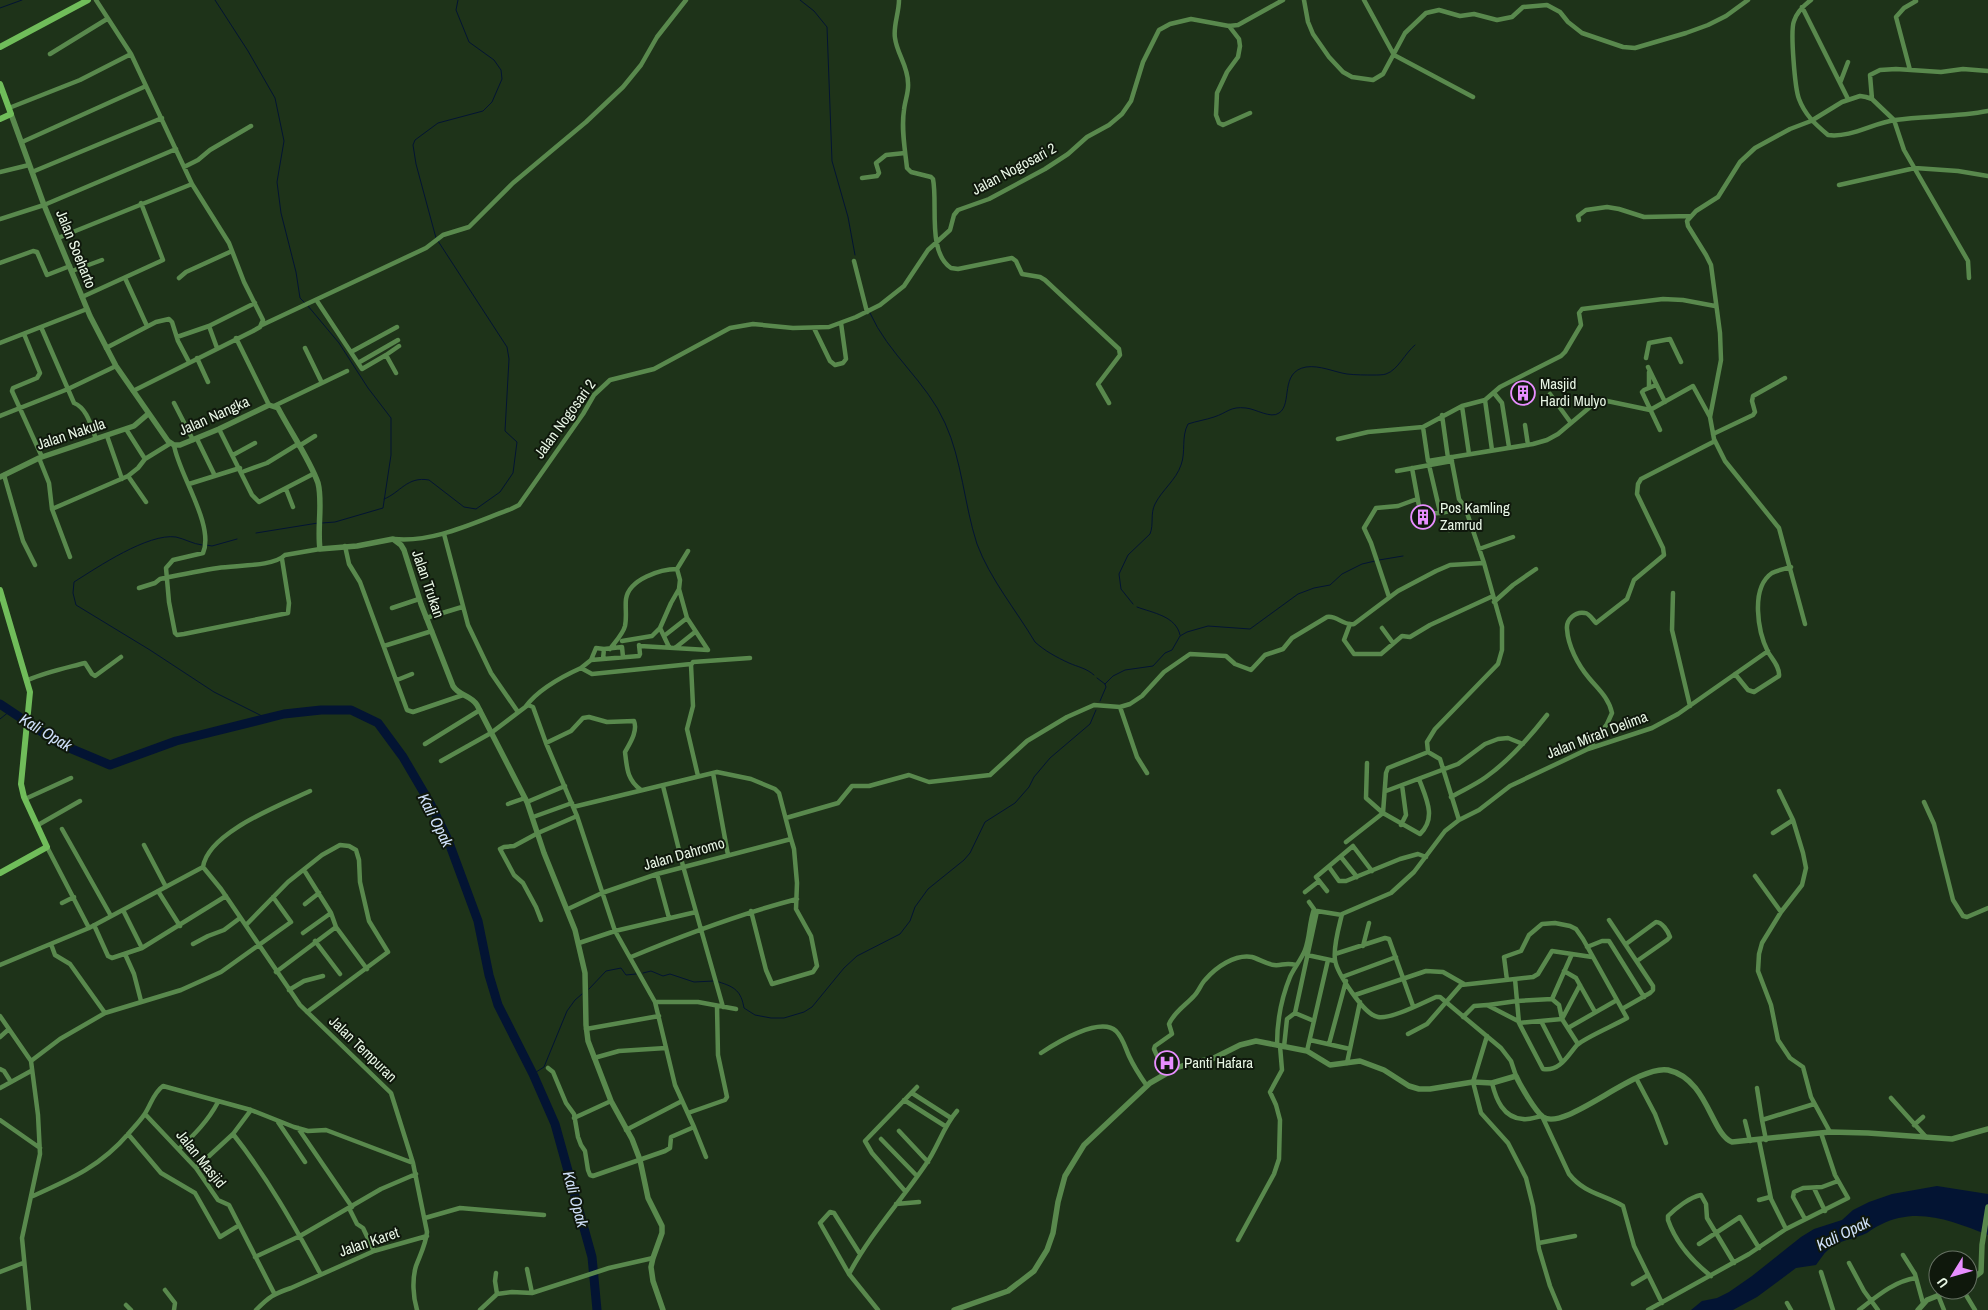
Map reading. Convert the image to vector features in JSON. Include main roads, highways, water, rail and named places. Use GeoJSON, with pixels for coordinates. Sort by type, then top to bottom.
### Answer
{"type":"FeatureCollection","features":[{"type":"Feature","properties":{"kind":"main road"},"geometry":{"type":"LineString","coordinates":[[0,47],[88,0]]}},
{"type":"Feature","properties":{"kind":"main road","name":"Jalan Soeharto"},"geometry":{"type":"LineString","coordinates":[[0,84],[10,111],[0,118]]}},
{"type":"Feature","properties":{"kind":"main road"},"geometry":{"type":"LineString","coordinates":[[0,590],[2,606],[28,680],[30,692],[21,784],[25,799],[48,848],[0,874]]}},
{"type":"Feature","properties":{"kind":"water"},"geometry":{"type":"Polygon","coordinates":[[[1937,1186],[1988,1194],[1988,1235],[1934,1218],[1921,1216],[1894,1219],[1867,1233],[1837,1244],[1826,1252],[1816,1265],[1796,1268],[1757,1297],[1733,1310],[1691,1310],[1702,1301],[1717,1298],[1729,1292],[1814,1229],[1842,1220],[1853,1210],[1869,1202],[1892,1194],[1937,1186]]]}},
{"type":"Feature","properties":{"kind":"waterway"},"geometry":{"type":"LineString","coordinates":[[0,8],[22,0]]}},
{"type":"Feature","properties":{"kind":"waterway"},"geometry":{"type":"LineString","coordinates":[[215,0],[248,51],[275,98],[284,141],[277,182],[281,213],[296,272],[300,298],[305,303]]}},
{"type":"Feature","properties":{"kind":"waterway"},"geometry":{"type":"LineString","coordinates":[[436,238],[416,164],[413,145],[415,140],[438,123],[483,111],[492,102],[502,79],[501,70],[494,60],[469,42],[456,10],[458,0]]}},
{"type":"Feature","properties":{"kind":"waterway"},"geometry":{"type":"LineString","coordinates":[[800,0],[814,11],[827,27],[832,161],[848,217],[855,255]]}},
{"type":"Feature","properties":{"kind":"waterway"},"geometry":{"type":"LineString","coordinates":[[384,499],[409,483],[421,479],[429,480],[464,507],[476,509],[500,492],[513,473],[517,442],[505,431],[509,359],[507,347],[438,241]]}},
{"type":"Feature","properties":{"kind":"waterway"},"geometry":{"type":"LineString","coordinates":[[308,306],[339,343],[368,388],[391,418],[391,455],[383,508],[335,522],[322,523]]}},
{"type":"Feature","properties":{"kind":"waterway"},"geometry":{"type":"LineString","coordinates":[[870,313],[887,342],[928,394],[945,423],[959,467],[977,544],[996,582],[1035,642],[1055,656],[1094,675]]}},
{"type":"Feature","properties":{"kind":"waterway"},"geometry":{"type":"LineString","coordinates":[[1133,604],[1121,589],[1119,574],[1128,555],[1150,534],[1155,504],[1181,465],[1188,424],[1214,417],[1236,408],[1246,408],[1276,415],[1283,409],[1289,381],[1298,370],[1311,367],[1347,374],[1385,374],[1394,369],[1415,345]]}},
{"type":"Feature","properties":{"kind":"waterway"},"geometry":{"type":"LineString","coordinates":[[256,533],[318,523]]}},
{"type":"Feature","properties":{"kind":"waterway"},"geometry":{"type":"LineString","coordinates":[[202,545],[176,537],[165,537],[152,540],[124,552],[74,582],[73,593],[76,605],[214,692],[264,717]]}},
{"type":"Feature","properties":{"kind":"waterway"},"geometry":{"type":"LineString","coordinates":[[206,545],[212,546],[237,539]]}},
{"type":"Feature","properties":{"kind":"waterway"},"geometry":{"type":"LineString","coordinates":[[1379,560],[1403,556]]}},
{"type":"Feature","properties":{"kind":"waterway"},"geometry":{"type":"LineString","coordinates":[[1105,684],[1113,676],[1125,670],[1153,666],[1165,653],[1172,650],[1180,636],[1187,632],[1208,626],[1250,629],[1298,594],[1330,585],[1342,574],[1362,564],[1375,561]]}},
{"type":"Feature","properties":{"kind":"waterway"},"geometry":{"type":"LineString","coordinates":[[1137,607],[1169,619],[1174,623],[1180,635]]}},
{"type":"Feature","properties":{"kind":"waterway"},"geometry":{"type":"LineString","coordinates":[[1097,678],[1106,687],[1100,701]]}},
{"type":"Feature","properties":{"kind":"waterway","name":"Kali Opak"},"geometry":{"type":"LineString","coordinates":[[0,704],[60,744],[110,765],[176,741],[284,714],[321,710],[351,710],[378,723],[403,757],[430,803],[448,840],[478,921],[489,975],[498,1005],[533,1074],[555,1124],[592,1257],[597,1310]]}},
{"type":"Feature","properties":{"kind":"waterway"},"geometry":{"type":"LineString","coordinates":[[719,982],[736,990],[741,997],[744,1008],[755,1015],[784,1018],[804,1012],[812,1007],[844,968],[857,956],[900,934],[910,921],[915,907],[928,889],[970,853],[985,822],[1015,803],[1050,758],[1090,724],[1096,710]]}},
{"type":"Feature","properties":{"kind":"waterway"},"geometry":{"type":"LineString","coordinates":[[0,719],[10,711]]}},
{"type":"Feature","properties":{"kind":"waterway"},"geometry":{"type":"LineString","coordinates":[[589,989],[606,971],[621,968],[626,975],[636,974]]}},
{"type":"Feature","properties":{"kind":"waterway"},"geometry":{"type":"LineString","coordinates":[[643,973],[651,971],[663,976],[670,974],[694,982],[714,981]]}},
{"type":"Feature","properties":{"kind":"waterway"},"geometry":{"type":"LineString","coordinates":[[533,1074],[544,1067],[567,1011],[582,994]]}},
{"type":"Feature","properties":{"kind":"place","name":"Masjid Hardi Mulyo"},"geometry":{"type":"Point","coordinates":[1523,393]}},
{"type":"Feature","properties":{"kind":"place","name":"Pos Kamling Zamrud"},"geometry":{"type":"Point","coordinates":[1423,517]}},
{"type":"Feature","properties":{"kind":"place","name":"Panti Hafara"},"geometry":{"type":"Point","coordinates":[1167,1063]}}]}
